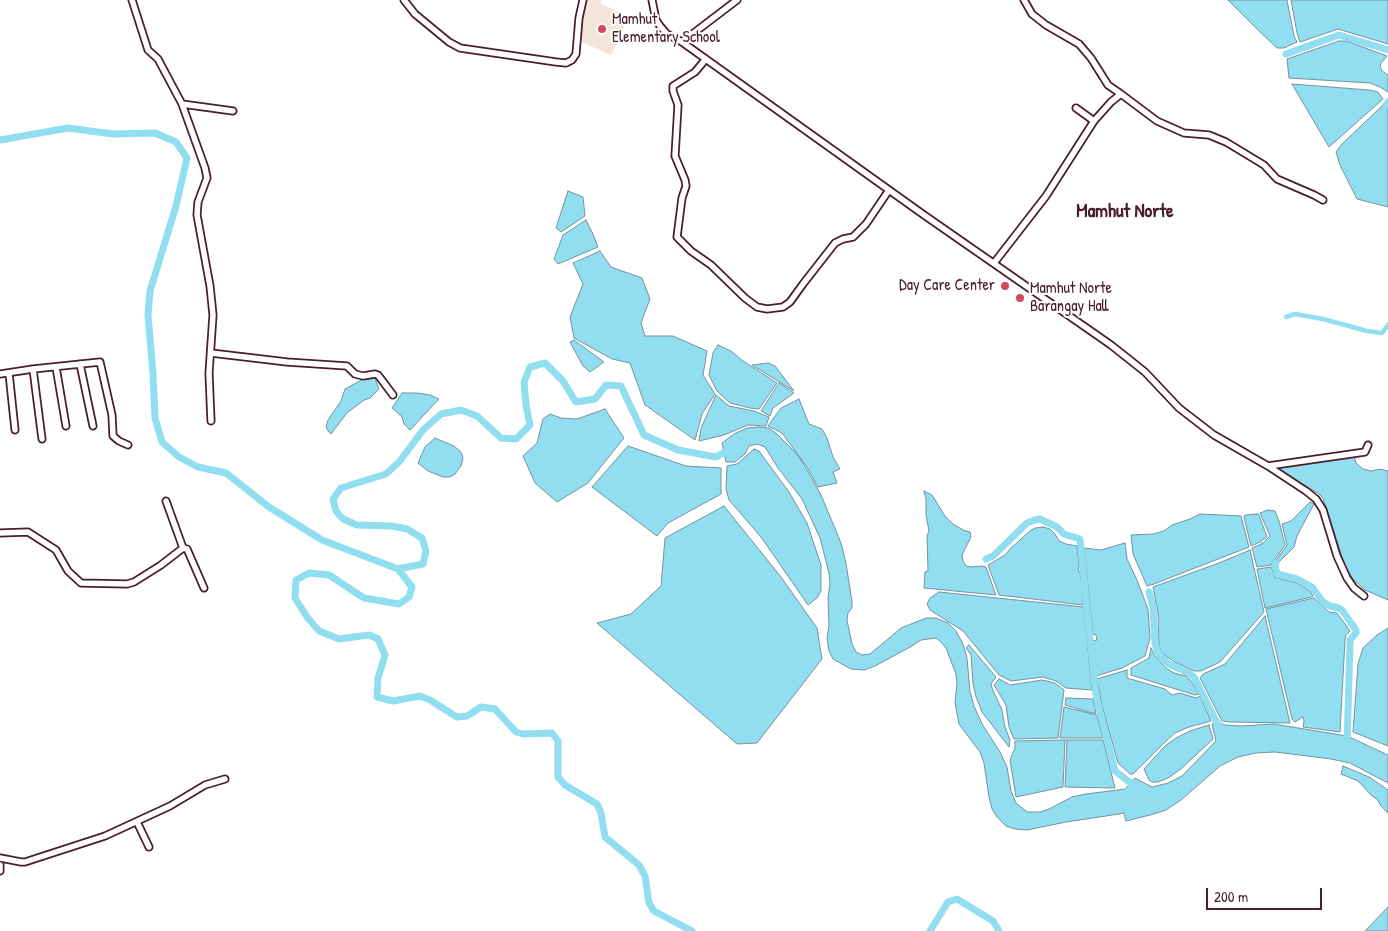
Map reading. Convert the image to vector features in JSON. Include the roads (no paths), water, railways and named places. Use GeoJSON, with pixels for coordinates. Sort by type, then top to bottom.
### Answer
{"type":"FeatureCollection","features":[{"type":"Feature","properties":{"kind":"street"},"geometry":{"type":"LineString","coordinates":[[132,0],[148,50],[158,60],[182,104],[206,168],[207,178],[198,202],[197,215],[214,315],[209,372],[210,421]]}},
{"type":"Feature","properties":{"kind":"street"},"geometry":{"type":"LineString","coordinates":[[404,0],[415,14],[449,42],[460,48],[556,62],[572,60],[576,54],[579,18],[583,0]]}},
{"type":"Feature","properties":{"kind":"street"},"geometry":{"type":"LineString","coordinates":[[652,0],[656,20],[667,34],[682,42],[1132,360],[1179,408],[1207,430],[1268,466],[1316,499],[1323,510],[1337,556],[1347,578],[1354,588],[1364,596]]}},
{"type":"Feature","properties":{"kind":"street"},"geometry":{"type":"LineString","coordinates":[[682,42],[737,0]]}},
{"type":"Feature","properties":{"kind":"street"},"geometry":{"type":"LineString","coordinates":[[1024,0],[1032,14],[1046,25],[1079,44],[1108,84],[1157,121],[1184,133],[1209,135],[1226,142],[1264,165],[1277,179],[1323,200]]}},
{"type":"Feature","properties":{"kind":"street"},"geometry":{"type":"LineString","coordinates":[[705,60],[695,72],[673,86],[678,105],[675,156],[686,186],[682,198],[677,236],[691,251],[721,273],[745,298],[757,307],[767,309],[783,307],[790,302],[835,244],[843,239],[853,237],[866,224],[889,190]]}},
{"type":"Feature","properties":{"kind":"street"},"geometry":{"type":"LineString","coordinates":[[994,263],[1046,196],[1094,121],[1121,94]]}},
{"type":"Feature","properties":{"kind":"street"},"geometry":{"type":"LineString","coordinates":[[182,104],[233,111]]}},
{"type":"Feature","properties":{"kind":"street"},"geometry":{"type":"LineString","coordinates":[[1076,108],[1094,121]]}},
{"type":"Feature","properties":{"kind":"street"},"geometry":{"type":"LineString","coordinates":[[211,353],[287,362],[347,366],[355,374],[363,376],[378,375],[393,395]]}},
{"type":"Feature","properties":{"kind":"street"},"geometry":{"type":"LineString","coordinates":[[0,374],[100,362],[112,415],[113,436],[119,442],[128,445]]}},
{"type":"Feature","properties":{"kind":"street"},"geometry":{"type":"LineString","coordinates":[[80,364],[94,426]]}},
{"type":"Feature","properties":{"kind":"street"},"geometry":{"type":"LineString","coordinates":[[56,367],[66,426]]}},
{"type":"Feature","properties":{"kind":"street"},"geometry":{"type":"LineString","coordinates":[[32,369],[42,439]]}},
{"type":"Feature","properties":{"kind":"street"},"geometry":{"type":"LineString","coordinates":[[9,373],[15,430]]}},
{"type":"Feature","properties":{"kind":"street"},"geometry":{"type":"LineString","coordinates":[[1268,466],[1365,452],[1368,445]]}},
{"type":"Feature","properties":{"kind":"street"},"geometry":{"type":"LineString","coordinates":[[166,501],[183,548],[187,549],[204,588]]}},
{"type":"Feature","properties":{"kind":"street"},"geometry":{"type":"LineString","coordinates":[[0,532],[28,532],[56,550],[68,571],[81,583],[127,584],[134,582],[183,548]]}},
{"type":"Feature","properties":{"kind":"street"},"geometry":{"type":"LineString","coordinates":[[0,858],[20,862],[35,859],[105,836],[170,806],[205,785],[225,779]]}},
{"type":"Feature","properties":{"kind":"street"},"geometry":{"type":"LineString","coordinates":[[137,822],[149,847]]}},
{"type":"Feature","properties":{"kind":"street"},"geometry":{"type":"LineString","coordinates":[[0,865],[0,871]]}},
{"type":"Feature","properties":{"kind":"water"},"geometry":{"type":"Polygon","coordinates":[[[1228,0],[1287,0],[1294,36],[1297,42],[1284,48],[1277,48],[1228,0]]]}},
{"type":"Feature","properties":{"kind":"water"},"geometry":{"type":"Polygon","coordinates":[[[1291,0],[1388,0],[1388,44],[1338,29],[1300,42],[1291,0]]]}},
{"type":"Feature","properties":{"kind":"water"},"geometry":{"type":"Polygon","coordinates":[[[1339,41],[1346,41],[1387,56],[1380,67],[1388,75],[1388,92],[1370,83],[1289,78],[1287,59],[1339,41]]]}},
{"type":"Feature","properties":{"kind":"water"},"geometry":{"type":"Polygon","coordinates":[[[1292,84],[1369,90],[1378,92],[1383,99],[1329,147],[1292,84]]]}},
{"type":"Feature","properties":{"kind":"water"},"geometry":{"type":"Polygon","coordinates":[[[1383,105],[1388,106],[1388,207],[1357,199],[1340,165],[1336,152],[1383,105]]]}},
{"type":"Feature","properties":{"kind":"water"},"geometry":{"type":"Polygon","coordinates":[[[568,191],[583,197],[585,216],[561,232],[556,228],[568,191]]]}},
{"type":"Feature","properties":{"kind":"water"},"geometry":{"type":"Polygon","coordinates":[[[586,220],[598,247],[558,264],[554,259],[563,235],[586,220]]]}},
{"type":"Feature","properties":{"kind":"water"},"geometry":{"type":"Polygon","coordinates":[[[600,251],[611,267],[642,278],[650,299],[641,323],[645,336],[673,336],[707,351],[703,375],[715,394],[702,414],[695,440],[645,405],[630,363],[612,359],[574,338],[570,317],[583,284],[573,263],[600,251]]]}},
{"type":"Feature","properties":{"kind":"water"},"geometry":{"type":"Polygon","coordinates":[[[574,340],[604,362],[590,372],[583,366],[570,342],[574,340]]]}},
{"type":"Feature","properties":{"kind":"water"},"geometry":{"type":"Polygon","coordinates":[[[718,345],[731,351],[777,383],[759,409],[730,403],[717,391],[709,375],[713,353],[718,345]]]}},
{"type":"Feature","properties":{"kind":"water"},"geometry":{"type":"Polygon","coordinates":[[[768,363],[775,366],[794,391],[752,365],[768,363]]]}},
{"type":"Feature","properties":{"kind":"water"},"geometry":{"type":"Polygon","coordinates":[[[374,376],[379,389],[370,398],[364,400],[347,413],[331,434],[326,427],[328,420],[341,401],[345,389],[366,377],[374,376]]]}},
{"type":"Feature","properties":{"kind":"water"},"geometry":{"type":"Polygon","coordinates":[[[779,383],[794,393],[773,408],[770,416],[761,411],[779,383]]]}},
{"type":"Feature","properties":{"kind":"water"},"geometry":{"type":"Polygon","coordinates":[[[402,393],[430,395],[439,399],[410,430],[404,424],[402,417],[392,408],[402,393]]]}},
{"type":"Feature","properties":{"kind":"water"},"geometry":{"type":"Polygon","coordinates":[[[716,395],[729,406],[754,411],[769,417],[766,426],[748,425],[724,435],[699,441],[701,428],[716,395]]]}},
{"type":"Feature","properties":{"kind":"water"},"geometry":{"type":"Polygon","coordinates":[[[799,399],[809,424],[822,429],[827,438],[833,457],[840,469],[833,472],[837,483],[818,487],[807,467],[782,433],[768,426],[781,408],[799,399]]]}},
{"type":"Feature","properties":{"kind":"water"},"geometry":{"type":"Polygon","coordinates":[[[605,409],[624,438],[588,483],[557,502],[535,483],[523,456],[537,443],[543,419],[550,414],[561,418],[577,419],[605,409]]]}},
{"type":"Feature","properties":{"kind":"water"},"geometry":{"type":"Polygon","coordinates":[[[747,428],[769,428],[795,452],[821,495],[841,543],[846,563],[852,602],[852,608],[848,613],[847,620],[852,644],[856,652],[862,655],[870,654],[901,628],[926,618],[936,618],[948,623],[956,631],[963,644],[974,706],[982,724],[1007,767],[1011,791],[1016,803],[1027,812],[1040,812],[1049,809],[1072,797],[1125,789],[1135,778],[1152,787],[1168,783],[1182,776],[1216,741],[1212,724],[1220,722],[1224,725],[1241,726],[1274,724],[1347,736],[1388,755],[1388,783],[1350,763],[1275,752],[1256,753],[1238,757],[1220,766],[1181,800],[1166,810],[1150,815],[1126,821],[1124,813],[1027,830],[1006,826],[992,809],[984,763],[980,752],[959,724],[955,703],[956,674],[946,648],[941,642],[936,638],[921,640],[875,666],[864,670],[851,669],[833,659],[829,651],[827,639],[829,625],[829,573],[820,538],[802,499],[778,468],[765,447],[757,444],[749,446],[745,454],[735,462],[726,462],[722,443],[734,434],[747,428]]]}},
{"type":"Feature","properties":{"kind":"water"},"geometry":{"type":"Polygon","coordinates":[[[435,438],[454,446],[461,452],[463,458],[461,466],[450,477],[443,477],[428,471],[418,463],[425,447],[435,438]]]}},
{"type":"Feature","properties":{"kind":"water"},"geometry":{"type":"Polygon","coordinates":[[[628,446],[686,466],[721,468],[721,494],[668,523],[657,536],[592,487],[628,446]]]}},
{"type":"Feature","properties":{"kind":"water"},"geometry":{"type":"Polygon","coordinates":[[[754,449],[759,451],[789,492],[807,523],[821,565],[821,591],[817,598],[808,605],[761,537],[729,500],[726,489],[727,466],[737,464],[754,449]]]}},
{"type":"Feature","properties":{"kind":"water"},"geometry":{"type":"Polygon","coordinates":[[[1354,456],[1356,463],[1363,469],[1388,471],[1388,600],[1365,590],[1353,579],[1345,566],[1323,498],[1318,493],[1272,467],[1354,456]]]}},
{"type":"Feature","properties":{"kind":"water"},"geometry":{"type":"Polygon","coordinates":[[[924,491],[932,495],[945,516],[953,524],[970,532],[971,537],[962,555],[963,561],[966,566],[986,567],[996,595],[924,588],[925,572],[928,571],[927,536],[929,531],[924,491]]]}},
{"type":"Feature","properties":{"kind":"water"},"geometry":{"type":"Polygon","coordinates":[[[1310,502],[1314,504],[1297,536],[1294,547],[1277,564],[1275,562],[1287,545],[1282,524],[1291,521],[1310,502]]]}},
{"type":"Feature","properties":{"kind":"water"},"geometry":{"type":"Polygon","coordinates":[[[724,506],[781,577],[817,628],[822,659],[757,743],[737,744],[597,623],[631,614],[661,586],[665,538],[724,506]]]}},
{"type":"Feature","properties":{"kind":"water"},"geometry":{"type":"Polygon","coordinates":[[[1268,510],[1275,511],[1285,545],[1271,565],[1257,567],[1252,548],[1262,544],[1270,536],[1260,513],[1268,510]]]}},
{"type":"Feature","properties":{"kind":"water"},"geometry":{"type":"Polygon","coordinates":[[[1200,514],[1241,516],[1249,547],[1147,586],[1133,554],[1131,535],[1153,534],[1164,531],[1172,525],[1200,514]]]}},
{"type":"Feature","properties":{"kind":"water"},"geometry":{"type":"Polygon","coordinates":[[[1257,514],[1267,537],[1251,546],[1244,517],[1245,515],[1257,514]]]}},
{"type":"Feature","properties":{"kind":"water"},"geometry":{"type":"Polygon","coordinates":[[[1043,527],[1050,529],[1059,541],[1077,546],[1078,571],[1080,572],[1083,591],[1083,605],[999,595],[988,565],[1005,555],[1030,531],[1043,527]]]}},
{"type":"Feature","properties":{"kind":"water"},"geometry":{"type":"Polygon","coordinates":[[[1125,543],[1127,559],[1148,609],[1150,638],[1145,656],[1122,668],[1096,676],[1093,641],[1097,640],[1096,635],[1093,634],[1084,549],[1101,550],[1125,543]]]}},
{"type":"Feature","properties":{"kind":"water"},"geometry":{"type":"Polygon","coordinates":[[[1250,550],[1264,612],[1220,662],[1201,671],[1194,671],[1166,656],[1161,651],[1159,645],[1158,613],[1153,587],[1250,550]]]}},
{"type":"Feature","properties":{"kind":"water"},"geometry":{"type":"Polygon","coordinates":[[[1274,563],[1277,565],[1278,577],[1274,575],[1274,577],[1297,583],[1310,591],[1313,596],[1265,608],[1257,569],[1271,567],[1274,574],[1272,566],[1274,563]]]}},
{"type":"Feature","properties":{"kind":"water"},"geometry":{"type":"Polygon","coordinates":[[[939,592],[1084,607],[1092,690],[1066,688],[1056,681],[1043,677],[1011,681],[999,675],[963,631],[930,610],[927,604],[930,598],[939,592]]]}},
{"type":"Feature","properties":{"kind":"water"},"geometry":{"type":"Polygon","coordinates":[[[1314,598],[1329,612],[1337,613],[1350,631],[1346,635],[1345,640],[1340,732],[1303,727],[1303,717],[1295,722],[1292,719],[1266,609],[1314,598]]]}},
{"type":"Feature","properties":{"kind":"water"},"geometry":{"type":"Polygon","coordinates":[[[1265,616],[1290,723],[1222,721],[1200,678],[1203,674],[1225,664],[1265,616]]]}},
{"type":"Feature","properties":{"kind":"water"},"geometry":{"type":"Polygon","coordinates":[[[1388,628],[1388,746],[1353,732],[1358,664],[1363,648],[1388,628]]]}},
{"type":"Feature","properties":{"kind":"water"},"geometry":{"type":"Polygon","coordinates":[[[969,645],[996,677],[991,684],[1002,710],[1010,740],[1009,747],[982,712],[976,697],[971,655],[966,648],[969,645]]]}},
{"type":"Feature","properties":{"kind":"water"},"geometry":{"type":"Polygon","coordinates":[[[1151,648],[1155,656],[1166,668],[1174,673],[1186,676],[1199,694],[1195,695],[1131,675],[1131,668],[1149,658],[1151,648]]]}},
{"type":"Feature","properties":{"kind":"water"},"geometry":{"type":"Polygon","coordinates":[[[1127,670],[1127,678],[1165,689],[1172,695],[1180,693],[1196,698],[1200,696],[1211,721],[1175,733],[1133,774],[1130,774],[1118,763],[1102,706],[1097,679],[1127,670]]]}},
{"type":"Feature","properties":{"kind":"water"},"geometry":{"type":"Polygon","coordinates":[[[999,679],[1010,685],[1042,680],[1055,683],[1064,690],[1058,738],[1014,739],[1009,727],[1006,705],[994,685],[999,679]]]}},
{"type":"Feature","properties":{"kind":"water"},"geometry":{"type":"Polygon","coordinates":[[[1066,698],[1093,699],[1096,713],[1065,705],[1066,698]]]}},
{"type":"Feature","properties":{"kind":"water"},"geometry":{"type":"Polygon","coordinates":[[[1064,707],[1097,715],[1103,738],[1060,738],[1064,707]]]}},
{"type":"Feature","properties":{"kind":"water"},"geometry":{"type":"Polygon","coordinates":[[[1209,725],[1213,739],[1181,769],[1158,782],[1149,780],[1144,769],[1165,746],[1190,731],[1209,725]]]}},
{"type":"Feature","properties":{"kind":"water"},"geometry":{"type":"Polygon","coordinates":[[[1065,740],[1063,787],[1016,797],[1010,760],[1015,748],[1015,741],[1065,740]]]}},
{"type":"Feature","properties":{"kind":"water"},"geometry":{"type":"Polygon","coordinates":[[[1067,740],[1103,740],[1115,788],[1065,787],[1067,740]]]}},
{"type":"Feature","properties":{"kind":"water"},"geometry":{"type":"Polygon","coordinates":[[[1343,766],[1369,777],[1388,790],[1388,813],[1377,799],[1358,781],[1341,774],[1343,766]]]}},
{"type":"Feature","properties":{"kind":"water"},"geometry":{"type":"Polygon","coordinates":[[[1388,907],[1388,931],[1365,931],[1388,907]]]}},
{"type":"Feature","properties":{"kind":"waterway"},"geometry":{"type":"LineString","coordinates":[[1286,54],[1339,35],[1388,50]]}},
{"type":"Feature","properties":{"kind":"waterway"},"geometry":{"type":"LineString","coordinates":[[0,140],[68,128],[113,134],[155,133],[176,142],[187,158],[176,206],[150,291],[148,315],[155,418],[162,442],[179,457],[198,467],[226,473],[269,507],[322,540],[398,569],[423,564],[426,551],[422,538],[407,529],[392,526],[357,525],[343,519],[336,511],[333,499],[341,488],[386,474],[399,462],[423,430],[441,414],[461,410],[477,416],[501,438],[516,439],[530,425],[524,382],[530,367],[545,363],[563,381],[576,402],[595,399],[606,385],[621,386],[644,435],[678,450],[716,457],[732,448]]}},
{"type":"Feature","properties":{"kind":"waterway"},"geometry":{"type":"LineString","coordinates":[[1286,317],[1295,314],[1382,333],[1388,325]]}},
{"type":"Feature","properties":{"kind":"waterway"},"geometry":{"type":"LineString","coordinates":[[986,559],[993,556],[1027,523],[1035,520],[1040,519],[1057,527],[1064,534],[1080,539],[1096,696],[1115,771],[1138,787]]}},
{"type":"Feature","properties":{"kind":"waterway"},"geometry":{"type":"LineString","coordinates":[[1276,563],[1277,574],[1297,579],[1312,587],[1323,602],[1342,610],[1356,630],[1356,633],[1350,640],[1347,745]]}},
{"type":"Feature","properties":{"kind":"waterway"},"geometry":{"type":"LineString","coordinates":[[398,569],[412,587],[409,597],[399,604],[364,598],[329,575],[309,573],[296,580],[295,598],[319,631],[339,639],[369,635],[378,639],[385,655],[378,678],[377,697],[393,701],[420,696],[457,717],[467,716],[481,707],[495,709],[516,732],[523,734],[552,733],[558,741],[558,777],[565,785],[597,804],[601,813],[605,837],[639,865],[645,876],[649,903],[654,911],[692,931]]}},
{"type":"Feature","properties":{"kind":"waterway"},"geometry":{"type":"LineString","coordinates":[[1149,592],[1153,607],[1157,650],[1161,657],[1169,664],[1194,677],[1222,729]]}},
{"type":"Feature","properties":{"kind":"waterway"},"geometry":{"type":"LineString","coordinates":[[930,931],[948,902],[957,899],[993,921],[999,931]]}},
{"type":"Feature","properties":{"kind":"place","name":"Mamhut Elementary School"},"geometry":{"type":"Point","coordinates":[602,29]}},
{"type":"Feature","properties":{"kind":"place","name":"Day Care Center"},"geometry":{"type":"Point","coordinates":[1005,286]}},
{"type":"Feature","properties":{"kind":"place","name":"Mamhut Norte Barangay Hall"},"geometry":{"type":"Point","coordinates":[1020,298]}},
{"type":"Feature","properties":{"kind":"district","name":"Mamhut Norte"},"geometry":{"type":"Point","coordinates":[1125,212]}}]}
